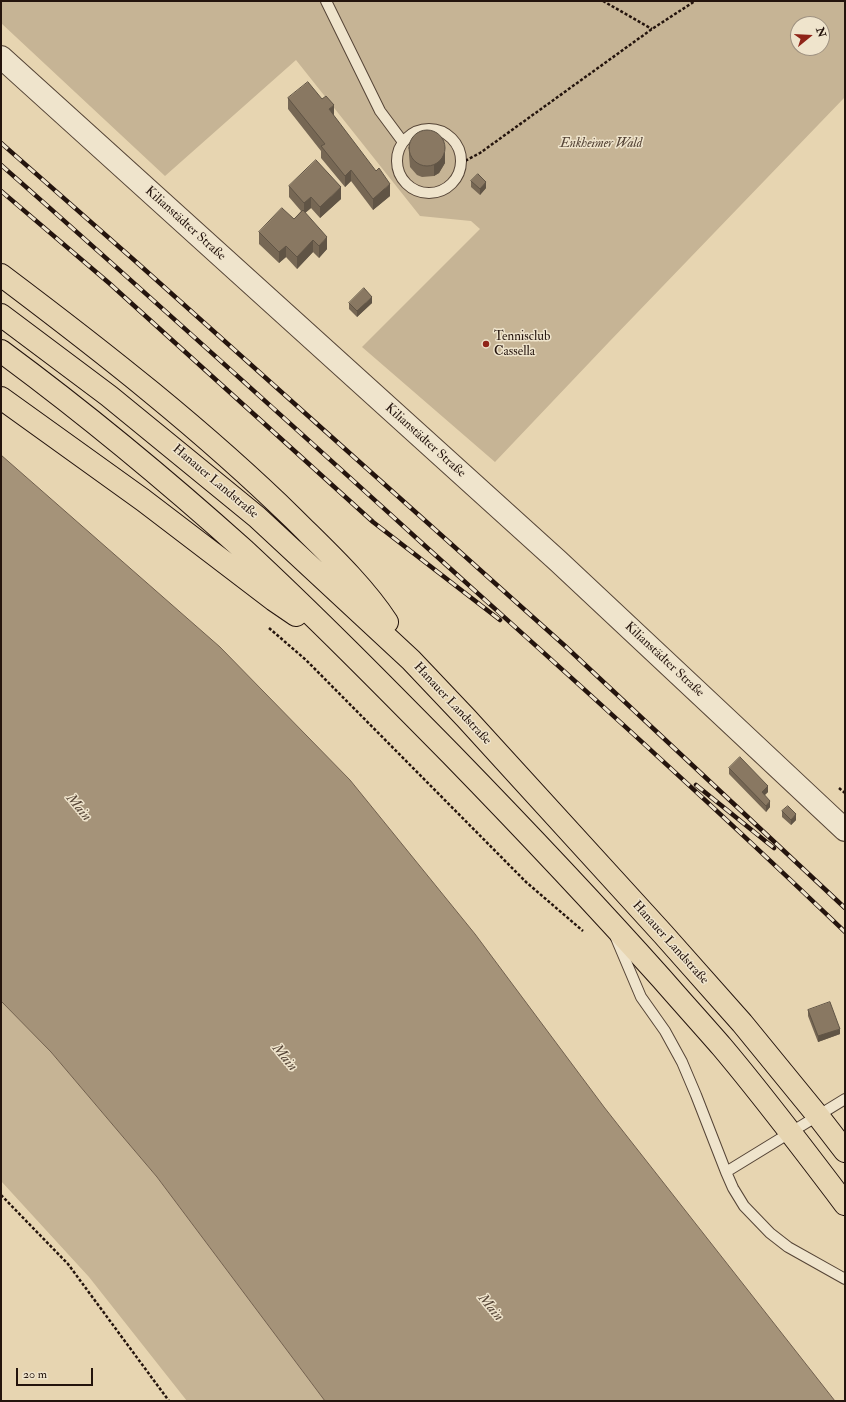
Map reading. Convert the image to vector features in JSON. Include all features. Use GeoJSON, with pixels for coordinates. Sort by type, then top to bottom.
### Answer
{"type":"FeatureCollection","features":[{"type":"Feature","properties":{"kind":"main road"},"geometry":{"type":"LineString","coordinates":[[1,275],[50,312],[199,432],[272,498],[334,559],[363,591],[382,615],[411,660]]}},
{"type":"Feature","properties":{"kind":"main road","name":"Hanauer Landstraße"},"geometry":{"type":"LineString","coordinates":[[1,314],[109,396],[257,517],[411,660],[664,934],[742,1023],[845,1151]]}},
{"type":"Feature","properties":{"kind":"main road"},"geometry":{"type":"LineString","coordinates":[[1,351],[37,377],[118,441],[186,499],[243,550],[352,653],[539,844],[608,919],[721,1046],[792,1133],[845,1204]]}},
{"type":"Feature","properties":{"kind":"main road"},"geometry":{"type":"LineString","coordinates":[[1,398],[143,500],[274,600],[352,653]]}},
{"type":"Feature","properties":{"kind":"street","name":"Kilianstädter Straße"},"geometry":{"type":"LineString","coordinates":[[1,57],[558,561],[845,830]]}},
{"type":"Feature","properties":{"kind":"lane"},"geometry":{"type":"LineString","coordinates":[[328,3],[380,111],[403,142]]}},
{"type":"Feature","properties":{"kind":"lane"},"geometry":{"type":"LineString","coordinates":[[423,129],[434,129],[445,133],[454,141],[459,152],[461,163],[455,179],[450,185],[435,192],[418,190],[409,185],[398,170],[397,160],[399,150],[403,142],[412,134],[423,129]]}},
{"type":"Feature","properties":{"kind":"lane"},"geometry":{"type":"LineString","coordinates":[[608,919],[641,997],[665,1031],[682,1062],[726,1172],[744,1206],[770,1234],[788,1248],[845,1279]]}},
{"type":"Feature","properties":{"kind":"lane"},"geometry":{"type":"LineString","coordinates":[[726,1172],[792,1133],[845,1099]]}},
{"type":"Feature","properties":{"kind":"path"},"geometry":{"type":"LineString","coordinates":[[603,1],[652,29]]}},
{"type":"Feature","properties":{"kind":"path"},"geometry":{"type":"LineString","coordinates":[[461,163],[480,153],[652,29],[695,1]]}},
{"type":"Feature","properties":{"kind":"path"},"geometry":{"type":"LineString","coordinates":[[266,626],[306,660],[526,882],[585,932]]}},
{"type":"Feature","properties":{"kind":"path"},"geometry":{"type":"LineString","coordinates":[[1,1195],[68,1264],[169,1401]]}},
{"type":"Feature","properties":{"kind":"green space","name":"Enkheimer Wald"},"geometry":{"type":"Polygon","coordinates":[[[1,1],[845,1],[845,97],[495,462],[362,347],[480,229],[471,221],[420,216],[296,60],[165,176],[1,23],[1,1]]]}},
{"type":"Feature","properties":{"kind":"green space"},"geometry":{"type":"Polygon","coordinates":[[[1,1001],[51,1052],[157,1177],[325,1401],[187,1401],[89,1277],[1,1181],[1,1001]]]}},
{"type":"Feature","properties":{"kind":"water","name":"Main"},"geometry":{"type":"Polygon","coordinates":[[[1,455],[220,647],[350,780],[475,934],[604,1107],[835,1401],[325,1401],[157,1177],[51,1052],[1,1001],[1,455]]]}},
{"type":"Feature","properties":{"kind":"building"},"geometry":{"type":"Polygon","coordinates":[[[308,82],[322,99],[326,96],[334,105],[329,109],[376,171],[379,168],[390,184],[373,199],[351,170],[345,176],[321,146],[325,144],[288,98],[308,82]]]}},
{"type":"Feature","properties":{"kind":"building"},"geometry":{"type":"Polygon","coordinates":[[[431,130],[440,135],[444,141],[444,155],[440,161],[431,166],[423,166],[414,161],[410,155],[409,144],[414,135],[420,131],[431,130]]]}},
{"type":"Feature","properties":{"kind":"building"},"geometry":{"type":"Polygon","coordinates":[[[316,160],[341,187],[320,207],[311,197],[304,203],[289,186],[316,160]]]}},
{"type":"Feature","properties":{"kind":"building"},"geometry":{"type":"Polygon","coordinates":[[[478,174],[486,182],[480,189],[471,181],[478,174]]]}},
{"type":"Feature","properties":{"kind":"building"},"geometry":{"type":"Polygon","coordinates":[[[282,208],[294,219],[303,210],[327,237],[319,246],[313,240],[297,257],[286,246],[279,252],[259,232],[282,208]]]}},
{"type":"Feature","properties":{"kind":"building"},"geometry":{"type":"Polygon","coordinates":[[[364,288],[372,297],[357,311],[349,303],[364,288]]]}},
{"type":"Feature","properties":{"kind":"building"},"geometry":{"type":"Polygon","coordinates":[[[740,757],[768,786],[762,792],[770,801],[766,806],[729,768],[740,757]]]}},
{"type":"Feature","properties":{"kind":"building"},"geometry":{"type":"Polygon","coordinates":[[[788,806],[796,814],[791,820],[782,811],[788,806]]]}},
{"type":"Feature","properties":{"kind":"building"},"geometry":{"type":"Polygon","coordinates":[[[830,1002],[840,1029],[818,1036],[808,1010],[830,1002]]]}},
{"type":"Feature","properties":{"kind":"railway"},"geometry":{"type":"LineString","coordinates":[[1,143],[564,645],[845,908]]}},
{"type":"Feature","properties":{"kind":"railway"},"geometry":{"type":"LineString","coordinates":[[1,165],[583,688],[741,833],[845,932]]}},
{"type":"Feature","properties":{"kind":"railway"},"geometry":{"type":"LineString","coordinates":[[1,191],[109,283],[373,522],[500,620]]}},
{"type":"Feature","properties":{"kind":"railway"},"geometry":{"type":"LineString","coordinates":[[696,785],[774,848]]}},
{"type":"Feature","properties":{"kind":"place","name":"Tennisclub Cassella"},"geometry":{"type":"Point","coordinates":[486,344]}}]}
